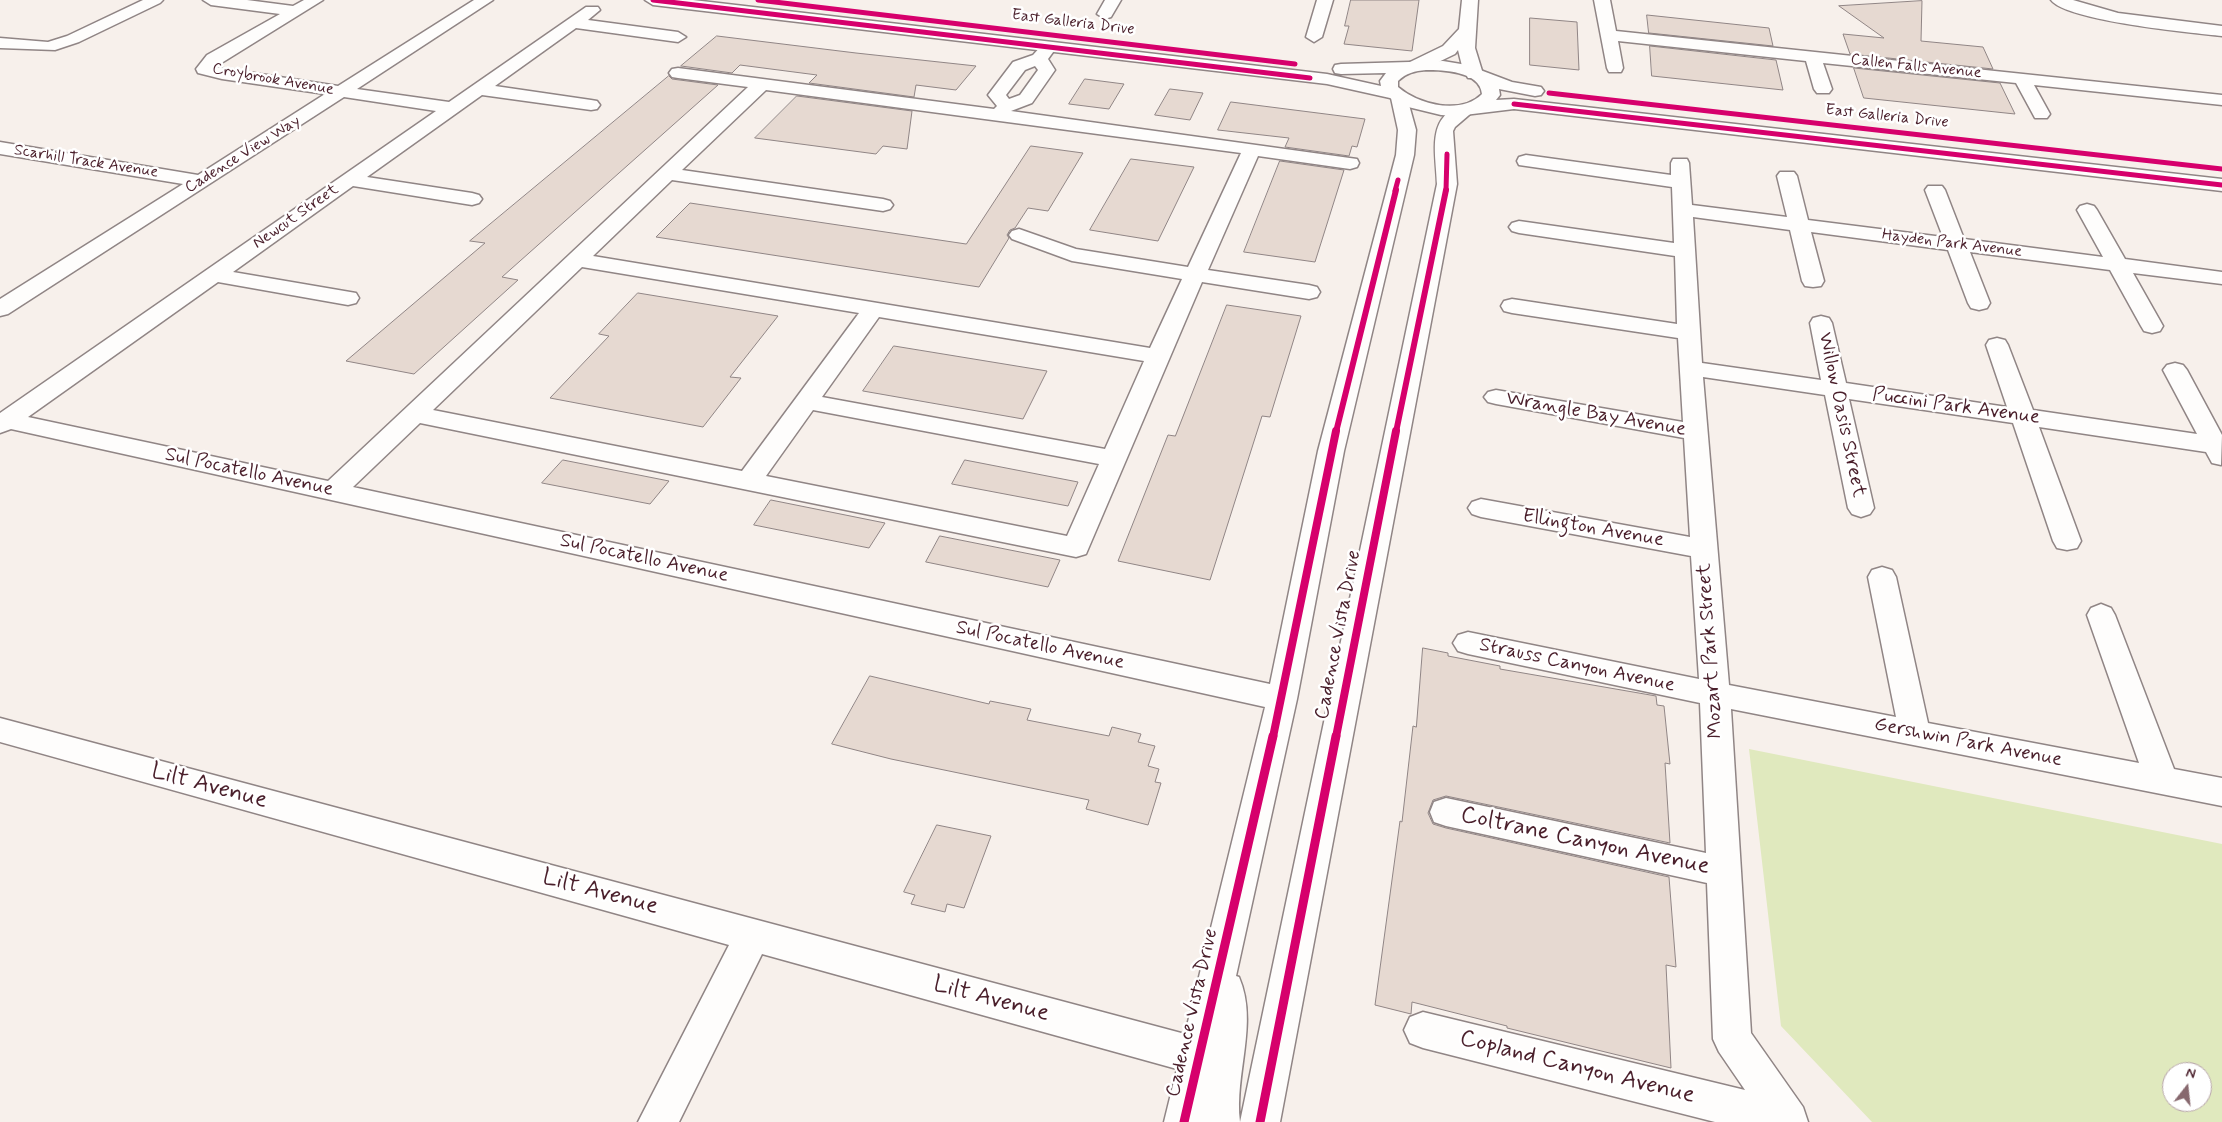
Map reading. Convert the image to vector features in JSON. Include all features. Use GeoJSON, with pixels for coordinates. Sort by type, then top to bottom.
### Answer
{"type":"FeatureCollection","features":[{"type":"Feature","properties":{"kind":"street"},"geometry":{"type":"LineString","coordinates":[[0,43],[49,47],[73,39],[155,0]]}},
{"type":"Feature","properties":{"kind":"street"},"geometry":{"type":"LineString","coordinates":[[211,0],[296,11],[315,0]]}},
{"type":"Feature","properties":{"kind":"street","name":"Cadence View Way"},"geometry":{"type":"LineString","coordinates":[[0,309],[485,0]]}},
{"type":"Feature","properties":{"kind":"street","name":"East Galleria Drive"},"geometry":{"type":"LineString","coordinates":[[653,0],[1044,53],[1326,79],[1397,96],[1427,108],[1471,108],[1514,104],[2222,185]]}},
{"type":"Feature","properties":{"kind":"street","name":"East Galleria Drive"},"geometry":{"type":"LineString","coordinates":[[758,0],[1327,67],[1359,70],[1445,66],[1524,90],[2222,169]]}},
{"type":"Feature","properties":{"kind":"street"},"geometry":{"type":"LineString","coordinates":[[1314,37],[1325,0]]}},
{"type":"Feature","properties":{"kind":"street"},"geometry":{"type":"LineString","coordinates":[[1470,0],[1468,29],[1469,63],[1479,76]]}},
{"type":"Feature","properties":{"kind":"street"},"geometry":{"type":"LineString","coordinates":[[1602,0],[1615,68]]}},
{"type":"Feature","properties":{"kind":"street"},"geometry":{"type":"LineString","coordinates":[[2059,0],[2088,11],[2122,19],[2222,31]]}},
{"type":"Feature","properties":{"kind":"street","name":"Newcut Street"},"geometry":{"type":"LineString","coordinates":[[4,422],[592,10]]}},
{"type":"Feature","properties":{"kind":"street","name":"Croybrook Avenue"},"geometry":{"type":"LineString","coordinates":[[296,11],[213,59],[204,69],[222,74],[452,108]]}},
{"type":"Feature","properties":{"kind":"street"},"geometry":{"type":"LineString","coordinates":[[572,24],[678,37]]}},
{"type":"Feature","properties":{"kind":"street"},"geometry":{"type":"LineString","coordinates":[[1397,96],[1389,85],[1391,77],[1449,50],[1468,29]]}},
{"type":"Feature","properties":{"kind":"street","name":"Callen Falls Avenue"},"geometry":{"type":"LineString","coordinates":[[1610,35],[2222,100]]}},
{"type":"Feature","properties":{"kind":"street"},"geometry":{"type":"LineString","coordinates":[[1044,53],[1046,70],[1026,99],[1003,111],[998,95],[1019,66],[1044,53]]}},
{"type":"Feature","properties":{"kind":"street"},"geometry":{"type":"LineString","coordinates":[[1813,56],[1823,88]]}},
{"type":"Feature","properties":{"kind":"street"},"geometry":{"type":"LineString","coordinates":[[678,73],[1003,111],[1252,150],[1350,163]]}},
{"type":"Feature","properties":{"kind":"street","name":"Cadence Vista Drive"},"geometry":{"type":"LineString","coordinates":[[1260,1122],[1390,461],[1447,184],[1444,131],[1447,124],[1471,108],[1486,101],[1491,95],[1490,86],[1479,76]]}},
{"type":"Feature","properties":{"kind":"street"},"geometry":{"type":"LineString","coordinates":[[2022,79],[2041,114]]}},
{"type":"Feature","properties":{"kind":"street"},"geometry":{"type":"LineString","coordinates":[[333,491],[761,84]]}},
{"type":"Feature","properties":{"kind":"street"},"geometry":{"type":"LineString","coordinates":[[478,89],[591,105]]}},
{"type":"Feature","properties":{"kind":"street","name":"Cadence Vista Drive"},"geometry":{"type":"LineString","coordinates":[[1184,1122],[1282,699],[1331,451],[1405,155],[1407,130],[1397,96]]}},
{"type":"Feature","properties":{"kind":"street","name":"Scarhill Track Avenue"},"geometry":{"type":"LineString","coordinates":[[0,148],[201,181]]}},
{"type":"Feature","properties":{"kind":"street"},"geometry":{"type":"LineString","coordinates":[[414,414],[1076,547],[1158,356],[1252,150]]}},
{"type":"Feature","properties":{"kind":"street","name":"Hayden Park Avenue"},"geometry":{"type":"LineString","coordinates":[[1526,161],[1681,185],[1799,225],[2222,278]]}},
{"type":"Feature","properties":{"kind":"street"},"geometry":{"type":"LineString","coordinates":[[668,174],[883,205]]}},
{"type":"Feature","properties":{"kind":"street"},"geometry":{"type":"LineString","coordinates":[[1787,176],[1813,281]]}},
{"type":"Feature","properties":{"kind":"street"},"geometry":{"type":"LineString","coordinates":[[350,180],[472,199]]}},
{"type":"Feature","properties":{"kind":"street","name":"Mozart Park Street"},"geometry":{"type":"LineString","coordinates":[[1681,185],[1691,368],[1715,694],[1732,1039],[1789,1121]]}},
{"type":"Feature","properties":{"kind":"street"},"geometry":{"type":"LineString","coordinates":[[1934,190],[1979,303]]}},
{"type":"Feature","properties":{"kind":"street"},"geometry":{"type":"LineString","coordinates":[[2087,210],[2152,326]]}},
{"type":"Feature","properties":{"kind":"street"},"geometry":{"type":"LineString","coordinates":[[1519,227],[1685,252]]}},
{"type":"Feature","properties":{"kind":"street"},"geometry":{"type":"LineString","coordinates":[[1020,235],[1072,255],[1308,292]]}},
{"type":"Feature","properties":{"kind":"street"},"geometry":{"type":"LineString","coordinates":[[577,260],[1158,356]]}},
{"type":"Feature","properties":{"kind":"street"},"geometry":{"type":"LineString","coordinates":[[213,275],[348,298]]}},
{"type":"Feature","properties":{"kind":"street"},"geometry":{"type":"LineString","coordinates":[[1512,306],[1689,333]]}},
{"type":"Feature","properties":{"kind":"street"},"geometry":{"type":"LineString","coordinates":[[749,481],[873,309]]}},
{"type":"Feature","properties":{"kind":"street","name":"Willow Oasis Street"},"geometry":{"type":"LineString","coordinates":[[1821,322],[1861,508]]}},
{"type":"Feature","properties":{"kind":"street"},"geometry":{"type":"LineString","coordinates":[[1997,345],[2067,541]]}},
{"type":"Feature","properties":{"kind":"street","name":"Puccini Park Avenue"},"geometry":{"type":"LineString","coordinates":[[1691,368],[2023,416],[2219,450]]}},
{"type":"Feature","properties":{"kind":"street"},"geometry":{"type":"LineString","coordinates":[[2175,370],[2219,450]]}},
{"type":"Feature","properties":{"kind":"street","name":"Wrangle Bay Avenue"},"geometry":{"type":"LineString","coordinates":[[1496,397],[1696,432]]}},
{"type":"Feature","properties":{"kind":"street"},"geometry":{"type":"LineString","coordinates":[[806,402],[1114,459]]}},
{"type":"Feature","properties":{"kind":"street","name":"Sul Pocatello Avenue"},"geometry":{"type":"LineString","coordinates":[[4,422],[333,491],[1282,699]]}},
{"type":"Feature","properties":{"kind":"street","name":"Ellington Avenue"},"geometry":{"type":"LineString","coordinates":[[1481,508],[1704,549]]}},
{"type":"Feature","properties":{"kind":"street"},"geometry":{"type":"LineString","coordinates":[[1882,577],[1915,733]]}},
{"type":"Feature","properties":{"kind":"street"},"geometry":{"type":"LineString","coordinates":[[2101,615],[2162,781]]}},
{"type":"Feature","properties":{"kind":"street","name":"Strauss Canyon Avenue"},"geometry":{"type":"LineString","coordinates":[[1468,643],[1715,694]]}},
{"type":"Feature","properties":{"kind":"street","name":"Gershwin Park Avenue"},"geometry":{"type":"LineString","coordinates":[[1715,694],[2222,792]]}},
{"type":"Feature","properties":{"kind":"street","name":"Lilt Avenue"},"geometry":{"type":"LineString","coordinates":[[0,730],[1200,1057]]}},
{"type":"Feature","properties":{"kind":"street","name":"Coltrane Canyon Avenue"},"geometry":{"type":"LineString","coordinates":[[1446,812],[1724,872]]}},
{"type":"Feature","properties":{"kind":"street"},"geometry":{"type":"LineString","coordinates":[[658,1122],[754,935]]}},
{"type":"Feature","properties":{"kind":"street"},"geometry":{"type":"LineString","coordinates":[[1220,1122],[1218,1110],[1220,1087],[1226,1056],[1226,943]]}},
{"type":"Feature","properties":{"kind":"street","name":"Copland Canyon Avenue"},"geometry":{"type":"LineString","coordinates":[[1422,1030],[1789,1121]]}},
{"type":"Feature","properties":{"kind":"green space"},"geometry":{"type":"Polygon","coordinates":[[[1749,749],[2222,844],[2222,1122],[1872,1122],[1781,1026],[1749,749]]]}},
{"type":"Feature","properties":{"kind":"building"},"geometry":{"type":"Polygon","coordinates":[[[1351,0],[1419,0],[1412,51],[1344,44],[1349,26],[1345,26],[1351,0]]]}},
{"type":"Feature","properties":{"kind":"building"},"geometry":{"type":"Polygon","coordinates":[[[1922,1],[1921,41],[1983,47],[1993,69],[1850,54],[1843,34],[1884,38],[1839,6],[1922,1]]]}},
{"type":"Feature","properties":{"kind":"building"},"geometry":{"type":"Polygon","coordinates":[[[1647,15],[1769,28],[1773,46],[1649,33],[1647,15]]]}},
{"type":"Feature","properties":{"kind":"building"},"geometry":{"type":"Polygon","coordinates":[[[1530,18],[1577,22],[1579,70],[1530,65],[1530,18]]]}},
{"type":"Feature","properties":{"kind":"building"},"geometry":{"type":"Polygon","coordinates":[[[717,36],[976,66],[956,90],[916,85],[914,97],[809,83],[817,75],[740,65],[732,73],[681,66],[717,36]]]}},
{"type":"Feature","properties":{"kind":"building"},"geometry":{"type":"Polygon","coordinates":[[[1650,46],[1776,60],[1783,90],[1652,76],[1650,46]]]}},
{"type":"Feature","properties":{"kind":"building"},"geometry":{"type":"Polygon","coordinates":[[[1854,68],[2000,83],[2015,114],[1864,98],[1854,68]]]}},
{"type":"Feature","properties":{"kind":"building"},"geometry":{"type":"Polygon","coordinates":[[[669,76],[672,79],[718,85],[502,277],[518,280],[414,374],[346,361],[485,243],[470,241],[669,76]]]}},
{"type":"Feature","properties":{"kind":"building"},"geometry":{"type":"Polygon","coordinates":[[[1085,79],[1124,84],[1109,109],[1069,104],[1085,79]]]}},
{"type":"Feature","properties":{"kind":"building"},"geometry":{"type":"Polygon","coordinates":[[[1170,89],[1203,93],[1190,120],[1155,115],[1170,89]]]}},
{"type":"Feature","properties":{"kind":"building"},"geometry":{"type":"Polygon","coordinates":[[[797,96],[912,111],[907,149],[883,146],[876,154],[755,138],[797,96]]]}},
{"type":"Feature","properties":{"kind":"building"},"geometry":{"type":"Polygon","coordinates":[[[1231,102],[1365,119],[1357,147],[1352,146],[1349,156],[1285,147],[1289,138],[1218,130],[1231,102]]]}},
{"type":"Feature","properties":{"kind":"building"},"geometry":{"type":"Polygon","coordinates":[[[1031,146],[1083,153],[1048,211],[1028,208],[1015,228],[1010,230],[1007,235],[1009,238],[979,287],[656,237],[690,203],[966,244],[1031,146]]]}},
{"type":"Feature","properties":{"kind":"building"},"geometry":{"type":"Polygon","coordinates":[[[1131,159],[1194,167],[1158,241],[1090,230],[1131,159]]]}},
{"type":"Feature","properties":{"kind":"building"},"geometry":{"type":"Polygon","coordinates":[[[1280,161],[1344,170],[1315,262],[1244,252],[1280,161]]]}},
{"type":"Feature","properties":{"kind":"building"},"geometry":{"type":"Polygon","coordinates":[[[638,293],[778,316],[730,377],[741,378],[703,427],[550,398],[609,336],[599,334],[638,293]]]}},
{"type":"Feature","properties":{"kind":"building"},"geometry":{"type":"Polygon","coordinates":[[[1227,305],[1301,316],[1270,417],[1262,416],[1210,580],[1118,561],[1168,435],[1175,436],[1227,305]]]}},
{"type":"Feature","properties":{"kind":"building"},"geometry":{"type":"Polygon","coordinates":[[[894,346],[1047,371],[1023,419],[863,391],[894,346]]]}},
{"type":"Feature","properties":{"kind":"building"},"geometry":{"type":"Polygon","coordinates":[[[563,460],[669,481],[650,504],[542,483],[563,460]]]}},
{"type":"Feature","properties":{"kind":"building"},"geometry":{"type":"Polygon","coordinates":[[[965,460],[1078,482],[1068,506],[952,484],[965,460]]]}},
{"type":"Feature","properties":{"kind":"building"},"geometry":{"type":"Polygon","coordinates":[[[771,500],[885,523],[869,548],[754,525],[771,500]]]}},
{"type":"Feature","properties":{"kind":"building"},"geometry":{"type":"Polygon","coordinates":[[[940,536],[1060,560],[1048,587],[926,562],[940,536]]]}},
{"type":"Feature","properties":{"kind":"building"},"geometry":{"type":"Polygon","coordinates":[[[1423,648],[1448,653],[1448,656],[1500,666],[1500,669],[1656,696],[1657,705],[1664,706],[1670,764],[1665,763],[1670,843],[1446,796],[1433,800],[1428,813],[1433,824],[1446,828],[1669,877],[1676,967],[1666,965],[1671,1068],[1507,1028],[1507,1026],[1412,1002],[1411,1014],[1375,1005],[1400,821],[1402,822],[1413,726],[1416,727],[1423,648]]]}},
{"type":"Feature","properties":{"kind":"building"},"geometry":{"type":"Polygon","coordinates":[[[870,676],[989,704],[990,701],[1031,709],[1027,720],[1109,736],[1112,727],[1141,734],[1138,742],[1155,746],[1148,766],[1159,769],[1155,782],[1161,783],[1148,825],[1086,809],[1089,800],[891,759],[832,744],[870,676]]]}},
{"type":"Feature","properties":{"kind":"building"},"geometry":{"type":"Polygon","coordinates":[[[937,825],[991,836],[964,908],[947,904],[945,912],[911,904],[915,895],[904,892],[937,825]]]}},
{"type":"Feature","properties":{"kind":"cycle path"},"geometry":{"type":"LineString","coordinates":[[653,0],[1310,78]]}},
{"type":"Feature","properties":{"kind":"cycle path"},"geometry":{"type":"LineString","coordinates":[[758,0],[1295,64]]}},
{"type":"Feature","properties":{"kind":"cycle path"},"geometry":{"type":"LineString","coordinates":[[1549,93],[2222,169]]}},
{"type":"Feature","properties":{"kind":"cycle path"},"geometry":{"type":"LineString","coordinates":[[1514,104],[2222,185]]}},
{"type":"Feature","properties":{"kind":"cycle path"},"geometry":{"type":"LineString","coordinates":[[1260,1122],[1390,461],[1447,184],[1447,154]]}},
{"type":"Feature","properties":{"kind":"cycle path"},"geometry":{"type":"LineString","coordinates":[[1184,1122],[1282,699],[1331,451],[1398,180]]}}]}
